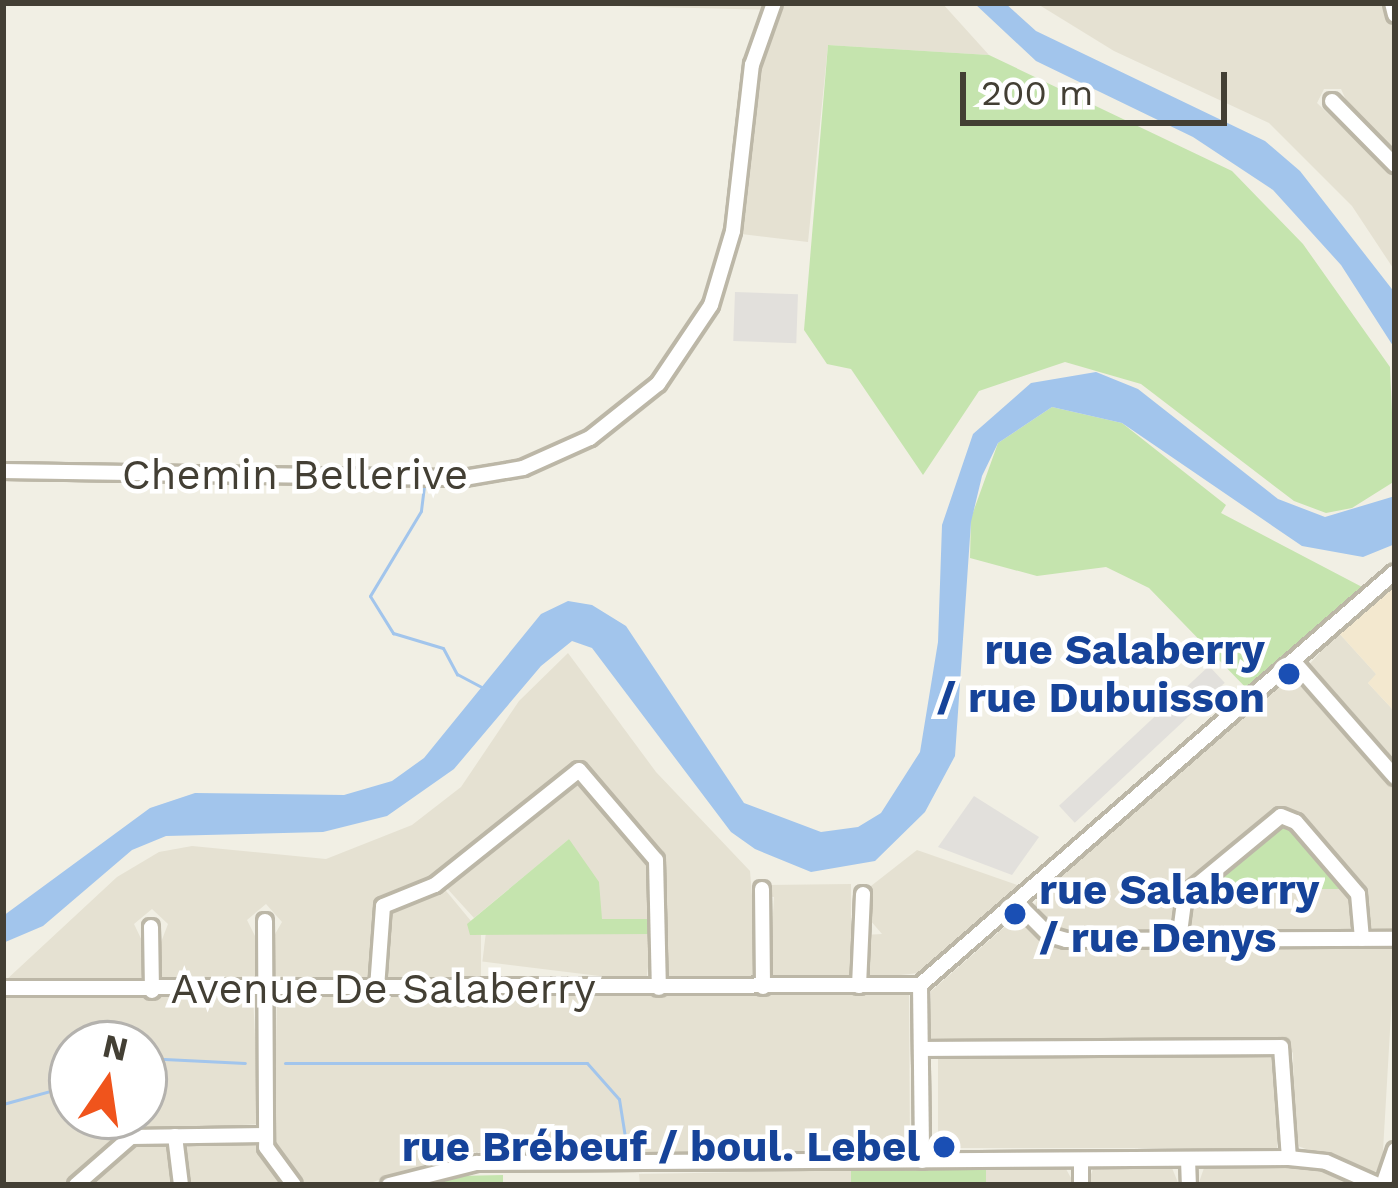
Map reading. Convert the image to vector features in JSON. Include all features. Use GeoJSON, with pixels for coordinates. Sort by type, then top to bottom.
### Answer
{"type":"FeatureCollection","features":[{"type":"Feature","properties":{"kind":"street","name":"Chemin Bellerive"},"geometry":{"type":"LineString","coordinates":[[3,472],[464,478],[532,465],[590,438],[658,384],[711,304],[734,222],[752,65],[774,3]]}},
{"type":"Feature","properties":{"kind":"street"},"geometry":{"type":"LineString","coordinates":[[1391,3],[1395,15]]}},
{"type":"Feature","properties":{"kind":"street"},"geometry":{"type":"LineString","coordinates":[[1332,101],[1395,165]]}},
{"type":"Feature","properties":{"kind":"street"},"geometry":{"type":"LineString","coordinates":[[922,1161],[920,985],[1019,904],[1395,572]]}},
{"type":"Feature","properties":{"kind":"street"},"geometry":{"type":"LineString","coordinates":[[1294,662],[1395,776]]}},
{"type":"Feature","properties":{"kind":"street"},"geometry":{"type":"LineString","coordinates":[[377,988],[382,906],[431,887],[579,770],[656,860],[658,988]]}},
{"type":"Feature","properties":{"kind":"street"},"geometry":{"type":"LineString","coordinates":[[1179,940],[1185,895],[1277,816],[1295,822],[1358,894],[1362,939]]}},
{"type":"Feature","properties":{"kind":"street"},"geometry":{"type":"LineString","coordinates":[[762,889],[763,987]]}},
{"type":"Feature","properties":{"kind":"street"},"geometry":{"type":"LineString","coordinates":[[859,986],[863,894]]}},
{"type":"Feature","properties":{"kind":"street"},"geometry":{"type":"LineString","coordinates":[[1019,904],[1057,939],[1395,939]]}},
{"type":"Feature","properties":{"kind":"street"},"geometry":{"type":"LineString","coordinates":[[265,922],[265,1135],[270,1157],[294,1185]]}},
{"type":"Feature","properties":{"kind":"street"},"geometry":{"type":"LineString","coordinates":[[152,927],[152,991]]}},
{"type":"Feature","properties":{"kind":"street","name":"Avenue De Salaberry"},"geometry":{"type":"LineString","coordinates":[[3,988],[920,985]]}},
{"type":"Feature","properties":{"kind":"street"},"geometry":{"type":"LineString","coordinates":[[921,1049],[1281,1047],[1289,1158]]}},
{"type":"Feature","properties":{"kind":"street"},"geometry":{"type":"LineString","coordinates":[[76,1185],[129,1138],[265,1135]]}},
{"type":"Feature","properties":{"kind":"street"},"geometry":{"type":"LineString","coordinates":[[175,1136],[182,1185]]}},
{"type":"Feature","properties":{"kind":"street"},"geometry":{"type":"LineString","coordinates":[[389,1185],[476,1163],[1289,1158],[1326,1162],[1380,1185],[1395,1150]]}},
{"type":"Feature","properties":{"kind":"street"},"geometry":{"type":"LineString","coordinates":[[1188,1159],[1189,1185]]}},
{"type":"Feature","properties":{"kind":"street"},"geometry":{"type":"LineString","coordinates":[[1081,1160],[1082,1185]]}},
{"type":"Feature","properties":{"kind":"shaded area"},"geometry":{"type":"Polygon","coordinates":[[[498,3],[942,3],[989,55],[828,45],[808,242],[741,234],[757,69],[774,10],[498,3]]]}},
{"type":"Feature","properties":{"kind":"shaded area"},"geometry":{"type":"Polygon","coordinates":[[[1036,3],[1384,3],[1395,27],[1395,152],[1350,109],[1341,89],[1324,89],[1317,103],[1395,178],[1395,271],[1352,206],[1269,123],[1114,51],[1036,3]]]}},
{"type":"Feature","properties":{"kind":"shaded area"},"geometry":{"type":"Polygon","coordinates":[[[735,292],[798,294],[796,343],[733,341],[735,292]]]}},
{"type":"Feature","properties":{"kind":"shaded area"},"geometry":{"type":"Polygon","coordinates":[[[1395,581],[1395,712],[1368,683],[1376,674],[1338,632],[1395,581]]]}},
{"type":"Feature","properties":{"kind":"shaded area"},"geometry":{"type":"Polygon","coordinates":[[[1338,632],[1377,675],[1368,683],[1395,712],[1395,767],[1307,667],[1338,632]]]}},
{"type":"Feature","properties":{"kind":"shaded area"},"geometry":{"type":"Polygon","coordinates":[[[568,653],[656,772],[750,871],[759,981],[668,981],[660,855],[592,770],[579,765],[425,883],[378,903],[367,982],[274,982],[271,941],[282,922],[266,904],[247,920],[258,942],[256,981],[163,984],[158,950],[168,924],[152,909],[134,924],[146,949],[140,985],[5,981],[117,877],[159,852],[192,846],[326,859],[412,825],[461,787],[519,701],[568,653]]]}},
{"type":"Feature","properties":{"kind":"shaded area"},"geometry":{"type":"Polygon","coordinates":[[[1209,666],[1225,683],[1075,823],[1059,806],[1209,666]]]}},
{"type":"Feature","properties":{"kind":"shaded area"},"geometry":{"type":"Polygon","coordinates":[[[1290,675],[1395,789],[1395,933],[1370,928],[1363,891],[1285,810],[1266,815],[1187,884],[1164,934],[1051,930],[1033,910],[1039,895],[1290,675]]]}},
{"type":"Feature","properties":{"kind":"shaded area"},"geometry":{"type":"Polygon","coordinates":[[[579,777],[650,863],[652,919],[602,920],[569,839],[474,918],[444,885],[579,777]]]}},
{"type":"Feature","properties":{"kind":"shaded area"},"geometry":{"type":"Polygon","coordinates":[[[974,796],[1039,837],[1012,875],[938,847],[974,796]]]}},
{"type":"Feature","properties":{"kind":"shaded area"},"geometry":{"type":"Polygon","coordinates":[[[917,850],[1026,888],[928,972],[865,979],[864,935],[882,934],[870,920],[871,886],[917,850]]]}},
{"type":"Feature","properties":{"kind":"shaded area"},"geometry":{"type":"Polygon","coordinates":[[[851,884],[851,928],[858,929],[853,979],[769,981],[774,897],[764,896],[766,885],[851,884]]]}},
{"type":"Feature","properties":{"kind":"shaded area"},"geometry":{"type":"Polygon","coordinates":[[[442,886],[471,921],[470,935],[481,935],[481,984],[386,981],[386,913],[442,886]]]}},
{"type":"Feature","properties":{"kind":"shaded area"},"geometry":{"type":"Polygon","coordinates":[[[1200,889],[1346,889],[1356,924],[1345,933],[1196,934],[1187,929],[1187,903],[1200,889]]]}},
{"type":"Feature","properties":{"kind":"shaded area"},"geometry":{"type":"Polygon","coordinates":[[[488,914],[652,934],[646,982],[482,962],[488,914]]]}},
{"type":"Feature","properties":{"kind":"shaded area"},"geometry":{"type":"Polygon","coordinates":[[[1017,916],[1062,946],[1395,945],[1382,1168],[1373,1173],[1295,1145],[1293,1053],[1283,1041],[931,1040],[931,991],[1017,916]]]}},
{"type":"Feature","properties":{"kind":"shaded area"},"geometry":{"type":"Polygon","coordinates":[[[3,992],[253,994],[259,1124],[168,1129],[168,1020],[48,1020],[48,1140],[121,1140],[81,1166],[70,1185],[3,1185],[3,992]]]}},
{"type":"Feature","properties":{"kind":"shaded area"},"geometry":{"type":"Polygon","coordinates":[[[909,992],[910,1152],[463,1152],[364,1185],[305,1185],[274,1144],[277,996],[909,992]]]}},
{"type":"Feature","properties":{"kind":"shaded area"},"geometry":{"type":"Polygon","coordinates":[[[938,1054],[1277,1054],[1277,1148],[938,1148],[938,1054]]]}},
{"type":"Feature","properties":{"kind":"shaded area"},"geometry":{"type":"Polygon","coordinates":[[[161,1142],[170,1149],[175,1185],[83,1185],[131,1144],[161,1142]]]}},
{"type":"Feature","properties":{"kind":"shaded area"},"geometry":{"type":"Polygon","coordinates":[[[194,1142],[257,1143],[286,1185],[187,1185],[183,1150],[194,1142]]]}},
{"type":"Feature","properties":{"kind":"shaded area"},"geometry":{"type":"Polygon","coordinates":[[[1172,1168],[1179,1185],[1087,1185],[1093,1169],[1172,1168]]]}},
{"type":"Feature","properties":{"kind":"shaded area"},"geometry":{"type":"Polygon","coordinates":[[[1204,1168],[1311,1168],[1355,1185],[1198,1185],[1204,1168]]]}},
{"type":"Feature","properties":{"kind":"shaded area"},"geometry":{"type":"Polygon","coordinates":[[[1066,1169],[1075,1185],[986,1185],[986,1170],[1066,1169]]]}},
{"type":"Feature","properties":{"kind":"shaded area"},"geometry":{"type":"Polygon","coordinates":[[[851,1170],[851,1185],[640,1185],[639,1174],[851,1170]]]}},
{"type":"Feature","properties":{"kind":"green space"},"geometry":{"type":"Polygon","coordinates":[[[828,45],[989,55],[1232,171],[1303,244],[1390,367],[1395,481],[1352,508],[1326,513],[1294,501],[1141,384],[1065,362],[979,391],[923,475],[851,369],[827,364],[804,330],[828,45]]]}},
{"type":"Feature","properties":{"kind":"green space"},"geometry":{"type":"Polygon","coordinates":[[[1052,407],[1122,423],[1226,505],[1221,513],[1364,588],[1251,693],[1149,588],[1106,567],[1037,576],[970,558],[971,518],[998,443],[1052,407]]]}},
{"type":"Feature","properties":{"kind":"green space"},"geometry":{"type":"Polygon","coordinates":[[[1281,822],[1346,889],[1200,889],[1281,822]]]}},
{"type":"Feature","properties":{"kind":"green space"},"geometry":{"type":"Polygon","coordinates":[[[569,839],[599,882],[602,919],[652,919],[652,934],[470,935],[467,924],[569,839]]]}},
{"type":"Feature","properties":{"kind":"green space"},"geometry":{"type":"Polygon","coordinates":[[[851,1170],[986,1170],[986,1185],[851,1185],[851,1170]]]}},
{"type":"Feature","properties":{"kind":"green space"},"geometry":{"type":"Polygon","coordinates":[[[503,1175],[503,1185],[420,1185],[458,1176],[503,1175]]]}},
{"type":"Feature","properties":{"kind":"water"},"geometry":{"type":"Polygon","coordinates":[[[974,3],[1005,3],[1036,31],[1265,141],[1300,171],[1395,293],[1395,349],[1341,265],[1273,190],[1193,137],[1036,61],[974,3]]]}},
{"type":"Feature","properties":{"kind":"water"},"geometry":{"type":"Polygon","coordinates":[[[1096,372],[1138,389],[1278,499],[1325,517],[1395,496],[1395,544],[1363,557],[1302,546],[1122,423],[1052,407],[998,443],[982,476],[971,522],[955,756],[925,812],[875,861],[811,872],[755,849],[731,832],[592,648],[572,641],[541,666],[454,769],[387,816],[323,832],[166,836],[132,850],[43,926],[3,943],[3,916],[150,808],[195,793],[344,795],[392,781],[424,758],[541,614],[568,601],[592,605],[626,626],[744,803],[821,832],[858,827],[881,813],[920,752],[938,642],[942,525],[973,434],[1031,383],[1096,372]]]}},
{"type":"Feature","properties":{"kind":"waterway"},"geometry":{"type":"LineString","coordinates":[[424,486],[421,511],[370,596],[393,633],[443,648],[457,674],[485,689]]}},
{"type":"Feature","properties":{"kind":"waterway"},"geometry":{"type":"LineString","coordinates":[[168,1059],[245,1063]]}},
{"type":"Feature","properties":{"kind":"waterway"},"geometry":{"type":"LineString","coordinates":[[285,1063],[587,1063],[619,1099],[626,1143]]}},
{"type":"Feature","properties":{"kind":"waterway"},"geometry":{"type":"LineString","coordinates":[[3,1104],[48,1092]]}},
{"type":"Feature","properties":{"kind":"place","name":"rue Salaberry / rue Dubuisson"},"geometry":{"type":"Point","coordinates":[1289,674]}},
{"type":"Feature","properties":{"kind":"place","name":"rue Salaberry / rue Denys"},"geometry":{"type":"Point","coordinates":[1015,914]}},
{"type":"Feature","properties":{"kind":"place","name":"rue Brébeuf / boul. Lebel"},"geometry":{"type":"Point","coordinates":[944,1147]}}]}
